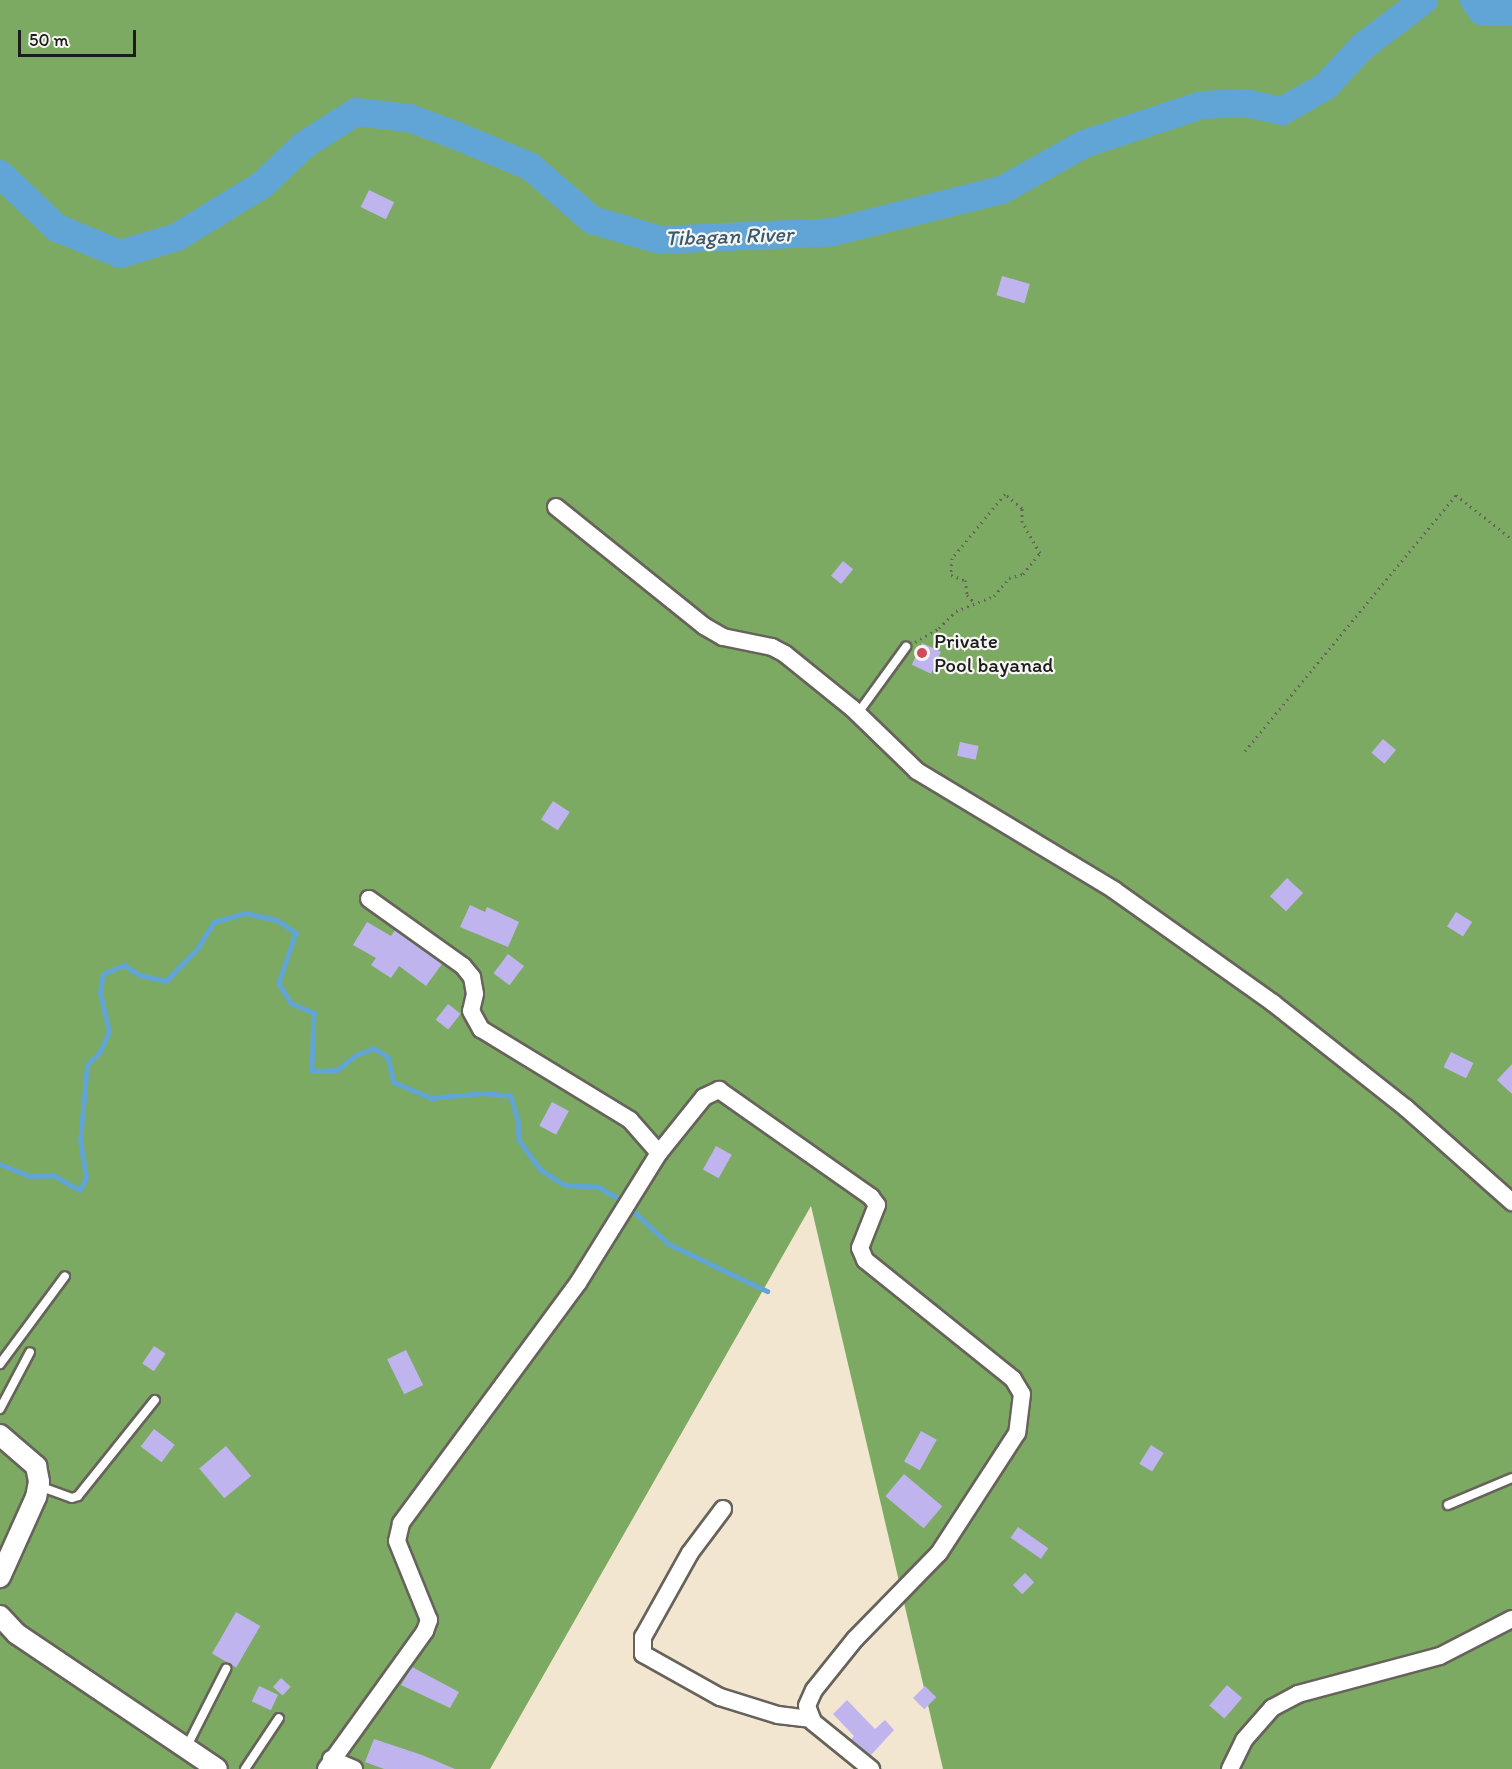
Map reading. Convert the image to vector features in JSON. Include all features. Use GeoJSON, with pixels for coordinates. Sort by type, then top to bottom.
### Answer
{"type":"FeatureCollection","features":[{"type":"Feature","properties":{"kind":"street"},"geometry":{"type":"LineString","coordinates":[[556,507],[704,626],[723,637],[778,650],[858,713],[917,771],[1114,890],[1273,1003],[1406,1108],[1512,1202]]}},
{"type":"Feature","properties":{"kind":"street"},"geometry":{"type":"LineString","coordinates":[[369,899],[463,966],[472,976],[475,994],[471,1011],[481,1029],[630,1120],[659,1153]]}},
{"type":"Feature","properties":{"kind":"street"},"geometry":{"type":"LineString","coordinates":[[354,1769],[329,1764],[425,1631],[429,1620],[397,1541],[401,1523],[578,1283],[659,1153],[704,1097],[719,1090],[871,1197],[877,1205],[860,1248],[865,1260],[1013,1379],[1022,1394],[1017,1433],[939,1553],[855,1639],[814,1690],[807,1706],[812,1719],[872,1769]]}},
{"type":"Feature","properties":{"kind":"street"},"geometry":{"type":"LineString","coordinates":[[0,1435],[36,1466],[38,1486],[0,1577]]}},
{"type":"Feature","properties":{"kind":"street"},"geometry":{"type":"LineString","coordinates":[[723,1509],[690,1552],[643,1637],[643,1654],[720,1697],[778,1715],[812,1719]]}},
{"type":"Feature","properties":{"kind":"street"},"geometry":{"type":"LineString","coordinates":[[0,1616],[17,1634],[218,1769]]}},
{"type":"Feature","properties":{"kind":"street"},"geometry":{"type":"LineString","coordinates":[[1230,1769],[1244,1740],[1272,1708],[1298,1694],[1440,1656],[1512,1619]]}},
{"type":"Feature","properties":{"kind":"lane"},"geometry":{"type":"LineString","coordinates":[[858,713],[906,647]]}},
{"type":"Feature","properties":{"kind":"lane"},"geometry":{"type":"LineString","coordinates":[[0,1364],[65,1276]]}},
{"type":"Feature","properties":{"kind":"lane"},"geometry":{"type":"LineString","coordinates":[[0,1409],[30,1352]]}},
{"type":"Feature","properties":{"kind":"lane"},"geometry":{"type":"LineString","coordinates":[[38,1486],[72,1498],[78,1496],[155,1400]]}},
{"type":"Feature","properties":{"kind":"lane"},"geometry":{"type":"LineString","coordinates":[[1448,1505],[1512,1478]]}},
{"type":"Feature","properties":{"kind":"lane"},"geometry":{"type":"LineString","coordinates":[[186,1748],[226,1669]]}},
{"type":"Feature","properties":{"kind":"lane"},"geometry":{"type":"LineString","coordinates":[[245,1769],[279,1718]]}},
{"type":"Feature","properties":{"kind":"path"},"geometry":{"type":"LineString","coordinates":[[906,647],[939,628],[956,611],[994,596],[1009,578],[1023,574],[1040,553],[1022,522],[1022,508],[1005,494],[952,558],[951,575],[965,580],[966,595],[975,603]]}},
{"type":"Feature","properties":{"kind":"path"},"geometry":{"type":"LineString","coordinates":[[1245,751],[1456,495],[1512,539]]}},
{"type":"Feature","properties":{"kind":"green space"},"geometry":{"type":"Polygon","coordinates":[[[0,0],[1512,0],[1512,1769],[943,1769],[811,1206],[490,1769],[0,1769],[0,0]]]}},
{"type":"Feature","properties":{"kind":"building"},"geometry":{"type":"Polygon","coordinates":[[[369,190],[394,202],[386,219],[361,207],[369,190]]]}},
{"type":"Feature","properties":{"kind":"building"},"geometry":{"type":"Polygon","coordinates":[[[1002,276],[1030,284],[1024,303],[996,295],[1002,276]]]}},
{"type":"Feature","properties":{"kind":"building"},"geometry":{"type":"Polygon","coordinates":[[[843,561],[853,569],[841,584],[831,576],[843,561]]]}},
{"type":"Feature","properties":{"kind":"building"},"geometry":{"type":"Polygon","coordinates":[[[922,643],[941,652],[931,674],[912,665],[922,643]]]}},
{"type":"Feature","properties":{"kind":"building"},"geometry":{"type":"Polygon","coordinates":[[[1383,739],[1396,750],[1384,764],[1371,753],[1383,739]]]}},
{"type":"Feature","properties":{"kind":"building"},"geometry":{"type":"Polygon","coordinates":[[[960,742],[979,746],[976,760],[957,756],[960,742]]]}},
{"type":"Feature","properties":{"kind":"building"},"geometry":{"type":"Polygon","coordinates":[[[553,801],[570,812],[558,830],[541,819],[553,801]]]}},
{"type":"Feature","properties":{"kind":"building"},"geometry":{"type":"Polygon","coordinates":[[[1287,878],[1303,893],[1286,911],[1270,896],[1287,878]]]}},
{"type":"Feature","properties":{"kind":"building"},"geometry":{"type":"Polygon","coordinates":[[[470,905],[485,912],[487,907],[519,922],[508,947],[460,927],[470,905]]]}},
{"type":"Feature","properties":{"kind":"building"},"geometry":{"type":"Polygon","coordinates":[[[1456,912],[1472,922],[1463,936],[1447,926],[1456,912]]]}},
{"type":"Feature","properties":{"kind":"building"},"geometry":{"type":"Polygon","coordinates":[[[367,922],[391,936],[395,930],[442,964],[426,986],[399,966],[391,978],[371,965],[376,958],[353,945],[367,922]]]}},
{"type":"Feature","properties":{"kind":"building"},"geometry":{"type":"Polygon","coordinates":[[[508,954],[524,966],[510,985],[494,973],[508,954]]]}},
{"type":"Feature","properties":{"kind":"building"},"geometry":{"type":"Polygon","coordinates":[[[448,1004],[461,1014],[448,1030],[436,1020],[448,1004]]]}},
{"type":"Feature","properties":{"kind":"building"},"geometry":{"type":"Polygon","coordinates":[[[1451,1052],[1473,1063],[1466,1078],[1444,1067],[1451,1052]]]}},
{"type":"Feature","properties":{"kind":"building"},"geometry":{"type":"Polygon","coordinates":[[[1512,1064],[1512,1094],[1497,1080],[1512,1064]]]}},
{"type":"Feature","properties":{"kind":"building"},"geometry":{"type":"Polygon","coordinates":[[[552,1102],[569,1111],[556,1135],[539,1126],[552,1102]]]}},
{"type":"Feature","properties":{"kind":"building"},"geometry":{"type":"Polygon","coordinates":[[[716,1146],[732,1155],[719,1178],[703,1170],[716,1146]]]}},
{"type":"Feature","properties":{"kind":"building"},"geometry":{"type":"Polygon","coordinates":[[[154,1346],[166,1354],[154,1371],[142,1363],[154,1346]]]}},
{"type":"Feature","properties":{"kind":"building"},"geometry":{"type":"Polygon","coordinates":[[[406,1350],[423,1385],[404,1394],[387,1359],[406,1350]]]}},
{"type":"Feature","properties":{"kind":"building"},"geometry":{"type":"Polygon","coordinates":[[[154,1429],[175,1445],[162,1462],[141,1447],[154,1429]]]}},
{"type":"Feature","properties":{"kind":"building"},"geometry":{"type":"Polygon","coordinates":[[[921,1431],[937,1440],[920,1470],[904,1462],[921,1431]]]}},
{"type":"Feature","properties":{"kind":"building"},"geometry":{"type":"Polygon","coordinates":[[[1151,1445],[1164,1453],[1152,1472],[1139,1464],[1151,1445]]]}},
{"type":"Feature","properties":{"kind":"building"},"geometry":{"type":"Polygon","coordinates":[[[226,1446],[251,1476],[224,1498],[199,1468],[226,1446]]]}},
{"type":"Feature","properties":{"kind":"building"},"geometry":{"type":"Polygon","coordinates":[[[904,1474],[942,1506],[924,1528],[885,1496],[904,1474]]]}},
{"type":"Feature","properties":{"kind":"building"},"geometry":{"type":"Polygon","coordinates":[[[1018,1527],[1048,1548],[1041,1559],[1011,1538],[1018,1527]]]}},
{"type":"Feature","properties":{"kind":"building"},"geometry":{"type":"Polygon","coordinates":[[[1025,1573],[1034,1582],[1022,1594],[1013,1585],[1025,1573]]]}},
{"type":"Feature","properties":{"kind":"building"},"geometry":{"type":"Polygon","coordinates":[[[236,1612],[260,1626],[236,1668],[212,1654],[236,1612]]]}},
{"type":"Feature","properties":{"kind":"building"},"geometry":{"type":"Polygon","coordinates":[[[412,1667],[459,1692],[450,1708],[401,1685],[412,1667]]]}},
{"type":"Feature","properties":{"kind":"building"},"geometry":{"type":"Polygon","coordinates":[[[281,1678],[291,1687],[283,1696],[273,1687],[281,1678]]]}},
{"type":"Feature","properties":{"kind":"building"},"geometry":{"type":"Polygon","coordinates":[[[1227,1685],[1242,1698],[1224,1718],[1209,1705],[1227,1685]]]}},
{"type":"Feature","properties":{"kind":"building"},"geometry":{"type":"Polygon","coordinates":[[[259,1686],[278,1695],[271,1710],[252,1701],[259,1686]]]}},
{"type":"Feature","properties":{"kind":"building"},"geometry":{"type":"Polygon","coordinates":[[[925,1686],[936,1697],[924,1709],[913,1698],[925,1686]]]}},
{"type":"Feature","properties":{"kind":"building"},"geometry":{"type":"Polygon","coordinates":[[[847,1700],[875,1729],[885,1720],[894,1730],[871,1755],[851,1740],[854,1736],[833,1714],[847,1700]]]}},
{"type":"Feature","properties":{"kind":"building"},"geometry":{"type":"Polygon","coordinates":[[[374,1739],[455,1769],[384,1769],[365,1762],[374,1739]]]}},
{"type":"Feature","properties":{"kind":"waterway","name":"Tibagan River"},"geometry":{"type":"LineString","coordinates":[[0,174],[57,228],[120,254],[177,237],[262,185],[304,145],[356,112],[409,118],[455,135],[531,167],[592,220],[660,240],[833,232],[1002,190],[1084,144],[1202,105],[1245,103],[1282,111],[1326,86],[1362,47],[1424,0]]}},
{"type":"Feature","properties":{"kind":"waterway","name":"Tibagan River"},"geometry":{"type":"LineString","coordinates":[[1474,0],[1482,11],[1512,11]]}},
{"type":"Feature","properties":{"kind":"waterway"},"geometry":{"type":"LineString","coordinates":[[0,1164],[29,1176],[53,1175],[80,1190],[86,1178],[80,1142],[87,1065],[100,1052],[109,1032],[100,993],[103,974],[124,965],[140,975],[166,981],[197,949],[214,922],[245,913],[277,920],[296,933],[279,983],[291,1003],[314,1013],[312,1071],[337,1070],[356,1055],[374,1048],[388,1057],[394,1082],[431,1098],[484,1093],[511,1096],[518,1120],[519,1140],[541,1170],[565,1185],[599,1187],[624,1202]]}},
{"type":"Feature","properties":{"kind":"waterway"},"geometry":{"type":"LineString","coordinates":[[630,1208],[669,1244],[767,1291]]}},
{"type":"Feature","properties":{"kind":"place","name":"Private Pool bayanad"},"geometry":{"type":"Point","coordinates":[922,653]}}]}
